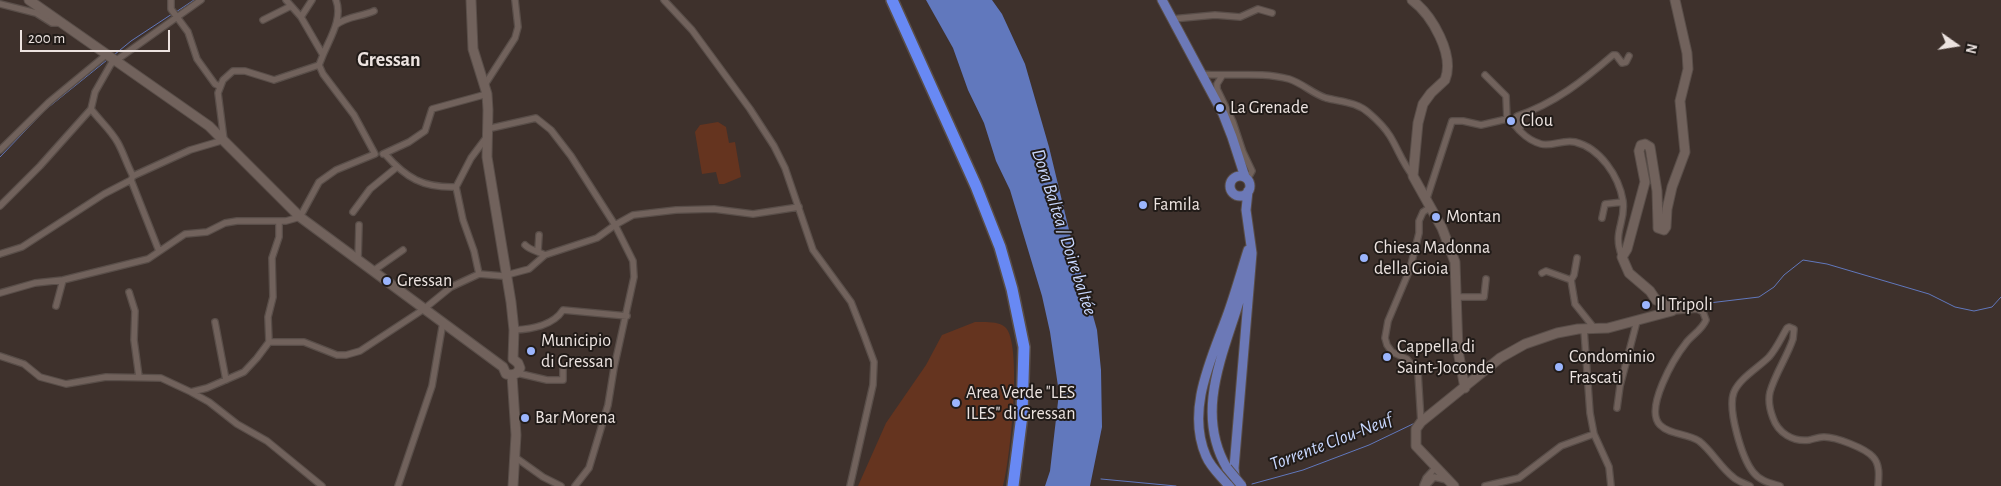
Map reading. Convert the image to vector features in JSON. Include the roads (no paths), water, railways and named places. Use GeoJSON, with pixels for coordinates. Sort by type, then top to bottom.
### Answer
{"type":"FeatureCollection","features":[{"type":"Feature","properties":{"kind":"highway"},"geometry":{"type":"LineString","coordinates":[[892,0],[976,186],[1000,247],[1012,288],[1024,347],[1022,415],[1013,486]]}},
{"type":"Feature","properties":{"kind":"highway"},"geometry":{"type":"LineString","coordinates":[[900,0],[981,180],[1005,240],[1018,284],[1030,346],[1026,446],[1020,486]]}},
{"type":"Feature","properties":{"kind":"main road"},"geometry":{"type":"LineString","coordinates":[[1162,0],[1227,123],[1238,159],[1250,186],[1246,210],[1250,242],[1250,276],[1232,483],[1216,472],[1207,458],[1200,434],[1198,414],[1205,377],[1250,242]]}},
{"type":"Feature","properties":{"kind":"main road"},"geometry":{"type":"LineString","coordinates":[[1238,159],[1230,187],[1246,210]]}},
{"type":"Feature","properties":{"kind":"main road"},"geometry":{"type":"LineString","coordinates":[[1234,178],[1239,176],[1246,178]]}},
{"type":"Feature","properties":{"kind":"main road"},"geometry":{"type":"LineString","coordinates":[[1237,195],[1245,194],[1248,191]]}},
{"type":"Feature","properties":{"kind":"main road"},"geometry":{"type":"LineString","coordinates":[[1242,486],[1228,468],[1215,440],[1211,402],[1215,380],[1243,288],[1250,242]]}},
{"type":"Feature","properties":{"kind":"street"},"geometry":{"type":"LineString","coordinates":[[29,0],[41,5],[60,23],[209,126],[300,217],[503,366],[505,372],[547,380],[563,380],[563,367]]}},
{"type":"Feature","properties":{"kind":"street"},"geometry":{"type":"LineString","coordinates":[[171,0],[171,8],[176,18],[188,32],[197,59],[215,84],[219,86]]}},
{"type":"Feature","properties":{"kind":"street"},"geometry":{"type":"LineString","coordinates":[[0,206],[40,166],[91,109],[95,92],[111,64],[201,0]]}},
{"type":"Feature","properties":{"kind":"street"},"geometry":{"type":"LineString","coordinates":[[286,0],[301,17],[323,55]]}},
{"type":"Feature","properties":{"kind":"street"},"geometry":{"type":"LineString","coordinates":[[301,17],[312,0]]}},
{"type":"Feature","properties":{"kind":"street"},"geometry":{"type":"LineString","coordinates":[[336,0],[338,7],[336,25],[319,65],[323,74],[354,115],[375,154]]}},
{"type":"Feature","properties":{"kind":"street"},"geometry":{"type":"LineString","coordinates":[[471,0],[474,49],[486,90],[488,166],[514,330],[513,359]]}},
{"type":"Feature","properties":{"kind":"street"},"geometry":{"type":"LineString","coordinates":[[0,293],[35,283],[63,280],[148,259],[185,234],[207,232],[225,223],[237,221],[286,221],[300,217],[320,182],[336,170],[375,154],[384,154],[409,142],[425,132],[432,109],[486,90],[515,38],[518,27],[515,0]]}},
{"type":"Feature","properties":{"kind":"street"},"geometry":{"type":"LineString","coordinates":[[664,0],[692,30],[755,116],[774,146],[785,168],[813,250],[850,302],[874,362],[873,385],[850,486]]}},
{"type":"Feature","properties":{"kind":"street"},"geometry":{"type":"LineString","coordinates":[[1412,0],[1422,7],[1438,33],[1445,52],[1447,70],[1445,80],[1431,92],[1423,104],[1418,124],[1413,176]]}},
{"type":"Feature","properties":{"kind":"street"},"geometry":{"type":"LineString","coordinates":[[1622,257],[1627,249],[1645,182],[1639,151],[1641,145],[1645,144],[1650,147],[1657,191],[1658,228],[1664,230],[1672,187],[1685,152],[1680,101],[1688,69],[1687,53],[1675,0]]}},
{"type":"Feature","properties":{"kind":"street"},"geometry":{"type":"LineString","coordinates":[[0,4],[36,13],[52,23],[60,23]]}},
{"type":"Feature","properties":{"kind":"street"},"geometry":{"type":"LineString","coordinates":[[263,20],[291,6]]}},
{"type":"Feature","properties":{"kind":"street"},"geometry":{"type":"LineString","coordinates":[[1172,19],[1216,15],[1240,17],[1258,9],[1272,13]]}},
{"type":"Feature","properties":{"kind":"street"},"geometry":{"type":"LineString","coordinates":[[336,25],[342,20],[363,16],[374,11]]}},
{"type":"Feature","properties":{"kind":"street"},"geometry":{"type":"LineString","coordinates":[[0,150],[48,102],[106,55]]}},
{"type":"Feature","properties":{"kind":"street"},"geometry":{"type":"LineString","coordinates":[[1521,133],[1517,116],[1529,112],[1570,90],[1612,55],[1616,55],[1622,63],[1626,62],[1629,56]]}},
{"type":"Feature","properties":{"kind":"street"},"geometry":{"type":"LineString","coordinates":[[224,140],[218,93],[219,86],[223,80],[233,71],[244,71],[274,80],[319,65]]}},
{"type":"Feature","properties":{"kind":"street"},"geometry":{"type":"LineString","coordinates":[[1201,74],[1274,76],[1291,80],[1326,98],[1354,103],[1368,112],[1389,134],[1442,228],[1455,262],[1458,351],[1464,386]]}},
{"type":"Feature","properties":{"kind":"street"},"geometry":{"type":"LineString","coordinates":[[1485,75],[1506,96],[1507,119],[1521,133],[1544,145],[1564,141],[1575,142],[1598,155],[1607,164],[1620,187],[1623,212],[1617,235],[1622,257],[1629,273],[1646,287],[1656,300],[1670,306],[1672,311]]}},
{"type":"Feature","properties":{"kind":"street"},"geometry":{"type":"LineString","coordinates":[[1222,76],[1217,84],[1217,88],[1233,122],[1252,171],[1246,178]]}},
{"type":"Feature","properties":{"kind":"street"},"geometry":{"type":"LineString","coordinates":[[91,109],[119,145],[159,251]]}},
{"type":"Feature","properties":{"kind":"street"},"geometry":{"type":"LineString","coordinates":[[479,274],[474,251],[463,220],[456,187],[471,158],[487,134],[536,118],[551,130],[571,156],[615,225],[633,261],[634,277],[603,428],[589,468],[575,486]]}},
{"type":"Feature","properties":{"kind":"street"},"geometry":{"type":"LineString","coordinates":[[1421,422],[1418,373],[1407,359],[1392,352],[1387,345],[1385,338],[1388,321],[1401,287],[1409,273],[1419,233],[1419,221],[1429,203],[1452,121],[1463,121],[1481,125],[1507,119]]}},
{"type":"Feature","properties":{"kind":"street"},"geometry":{"type":"LineString","coordinates":[[0,254],[22,247],[132,178],[190,150],[224,140]]}},
{"type":"Feature","properties":{"kind":"street"},"geometry":{"type":"LineString","coordinates":[[384,154],[396,167],[423,184],[442,188],[456,187]]}},
{"type":"Feature","properties":{"kind":"street"},"geometry":{"type":"LineString","coordinates":[[353,212],[370,189],[396,167]]}},
{"type":"Feature","properties":{"kind":"street"},"geometry":{"type":"LineString","coordinates":[[1602,218],[1606,204],[1623,202]]}},
{"type":"Feature","properties":{"kind":"street"},"geometry":{"type":"LineString","coordinates":[[268,342],[304,342],[337,354],[346,355],[360,351],[424,309],[451,287],[479,274],[506,275],[529,269],[545,255],[596,238],[633,215],[676,210],[714,209],[753,214],[798,207]]}},
{"type":"Feature","properties":{"kind":"street"},"geometry":{"type":"LineString","coordinates":[[191,392],[244,372],[258,358],[268,342],[268,317],[273,297],[272,258],[279,237],[279,221]]}},
{"type":"Feature","properties":{"kind":"street"},"geometry":{"type":"LineString","coordinates":[[358,260],[359,225]]}},
{"type":"Feature","properties":{"kind":"street"},"geometry":{"type":"LineString","coordinates":[[538,235],[538,251]]}},
{"type":"Feature","properties":{"kind":"street"},"geometry":{"type":"LineString","coordinates":[[525,245],[545,255]]}},
{"type":"Feature","properties":{"kind":"street"},"geometry":{"type":"LineString","coordinates":[[372,270],[403,250]]}},
{"type":"Feature","properties":{"kind":"street"},"geometry":{"type":"LineString","coordinates":[[1577,258],[1574,275],[1571,280],[1575,304],[1582,315],[1595,328]]}},
{"type":"Feature","properties":{"kind":"street"},"geometry":{"type":"LineString","coordinates":[[1542,273],[1546,271],[1571,280]]}},
{"type":"Feature","properties":{"kind":"street"},"geometry":{"type":"LineString","coordinates":[[1456,297],[1484,297],[1486,279]]}},
{"type":"Feature","properties":{"kind":"street"},"geometry":{"type":"LineString","coordinates":[[56,306],[63,280]]}},
{"type":"Feature","properties":{"kind":"street"},"geometry":{"type":"LineString","coordinates":[[129,292],[135,311],[134,340],[139,378]]}},
{"type":"Feature","properties":{"kind":"street"},"geometry":{"type":"LineString","coordinates":[[1451,484],[1416,446],[1416,430],[1421,422],[1500,358],[1525,344],[1557,333],[1636,321],[1672,311],[1698,309],[1705,314],[1706,320],[1675,358],[1656,402],[1654,414],[1658,423],[1665,429],[1697,439],[1710,450],[1733,477],[1750,486]]}},
{"type":"Feature","properties":{"kind":"street"},"geometry":{"type":"LineString","coordinates":[[514,330],[535,328],[560,316],[564,310],[626,316]]}},
{"type":"Feature","properties":{"kind":"street"},"geometry":{"type":"LineString","coordinates":[[1617,408],[1620,386],[1636,321]]}},
{"type":"Feature","properties":{"kind":"street"},"geometry":{"type":"LineString","coordinates":[[215,322],[226,380]]}},
{"type":"Feature","properties":{"kind":"street"},"geometry":{"type":"LineString","coordinates":[[398,486],[432,386],[443,322]]}},
{"type":"Feature","properties":{"kind":"street"},"geometry":{"type":"LineString","coordinates":[[1780,486],[1762,480],[1754,473],[1744,457],[1732,400],[1735,390],[1776,348],[1789,327],[1794,328],[1793,339],[1770,393],[1770,411],[1774,421],[1783,433],[1792,438],[1801,440],[1832,438],[1857,447],[1873,457],[1879,469],[1878,486]]}},
{"type":"Feature","properties":{"kind":"street"},"geometry":{"type":"LineString","coordinates":[[1584,329],[1590,413],[1594,434],[1609,467],[1611,486]]}},
{"type":"Feature","properties":{"kind":"street"},"geometry":{"type":"LineString","coordinates":[[0,356],[24,364],[40,376],[66,384],[106,377],[161,378],[209,402],[237,424],[268,441],[322,486]]}},
{"type":"Feature","properties":{"kind":"street"},"geometry":{"type":"LineString","coordinates":[[503,366],[506,360],[513,359],[519,364],[519,370],[515,374],[516,435],[512,486]]}},
{"type":"Feature","properties":{"kind":"street"},"geometry":{"type":"LineString","coordinates":[[1485,486],[1519,478],[1561,446],[1594,434]]}},
{"type":"Feature","properties":{"kind":"street"},"geometry":{"type":"LineString","coordinates":[[515,457],[543,477],[561,486]]}},
{"type":"Feature","properties":{"kind":"street"},"geometry":{"type":"LineString","coordinates":[[1424,486],[1426,478],[1436,467]]}},
{"type":"Feature","properties":{"kind":"street"},"geometry":{"type":"LineString","coordinates":[[1424,486],[1434,477],[1451,484]]}},
{"type":"Feature","properties":{"kind":"water","name":"Dora Baltea / Doire baltée"},"geometry":{"type":"Polygon","coordinates":[[[926,0],[992,0],[1002,14],[1025,64],[1097,330],[1101,370],[1102,427],[1090,486],[1045,486],[1050,471],[1059,393],[1050,332],[1042,296],[1010,190],[996,161],[984,123],[968,90],[953,48],[926,0]]]}},
{"type":"Feature","properties":{"kind":"waterway"},"geometry":{"type":"LineString","coordinates":[[176,12],[194,0]]}},
{"type":"Feature","properties":{"kind":"waterway"},"geometry":{"type":"LineString","coordinates":[[114,55],[131,41],[172,14]]}},
{"type":"Feature","properties":{"kind":"waterway"},"geometry":{"type":"LineString","coordinates":[[0,157],[45,110],[107,60]]}},
{"type":"Feature","properties":{"kind":"waterway","name":"Torrente Clou-Neuf"},"geometry":{"type":"LineString","coordinates":[[1684,306],[1759,297],[1774,287],[1784,275],[1803,260],[1827,264],[1929,294],[1955,307],[1974,311],[1992,307],[2001,297]]}},
{"type":"Feature","properties":{"kind":"waterway","name":"Torrente Clou-Neuf"},"geometry":{"type":"LineString","coordinates":[[1252,484],[1303,470],[1369,445],[1415,423]]}},
{"type":"Feature","properties":{"kind":"waterway","name":"Torrente Clou-Neuf"},"geometry":{"type":"LineString","coordinates":[[1101,479],[1176,486]]}},
{"type":"Feature","properties":{"kind":"place","name":"La Grenade"},"geometry":{"type":"Point","coordinates":[1220,108]}},
{"type":"Feature","properties":{"kind":"place","name":"Clou"},"geometry":{"type":"Point","coordinates":[1511,121]}},
{"type":"Feature","properties":{"kind":"place","name":"Famila"},"geometry":{"type":"Point","coordinates":[1143,205]}},
{"type":"Feature","properties":{"kind":"place","name":"Montan"},"geometry":{"type":"Point","coordinates":[1436,217]}},
{"type":"Feature","properties":{"kind":"place","name":"Chiesa Madonna della Gioia"},"geometry":{"type":"Point","coordinates":[1364,258]}},
{"type":"Feature","properties":{"kind":"place","name":"Gressan"},"geometry":{"type":"Point","coordinates":[387,281]}},
{"type":"Feature","properties":{"kind":"place","name":"Il Tripoli"},"geometry":{"type":"Point","coordinates":[1646,305]}},
{"type":"Feature","properties":{"kind":"place","name":"Municipio di Gressan"},"geometry":{"type":"Point","coordinates":[531,351]}},
{"type":"Feature","properties":{"kind":"place","name":"Cappella di Saint-Joconde"},"geometry":{"type":"Point","coordinates":[1387,357]}},
{"type":"Feature","properties":{"kind":"place","name":"Condominio Frascati"},"geometry":{"type":"Point","coordinates":[1559,367]}},
{"type":"Feature","properties":{"kind":"place","name":"Area Verde \"LES ILES\" di Gressan"},"geometry":{"type":"Point","coordinates":[956,403]}},
{"type":"Feature","properties":{"kind":"place","name":"Bar Morena"},"geometry":{"type":"Point","coordinates":[525,418]}},
{"type":"Feature","properties":{"kind":"district","name":"Gressan"},"geometry":{"type":"Point","coordinates":[389,60]}}]}
